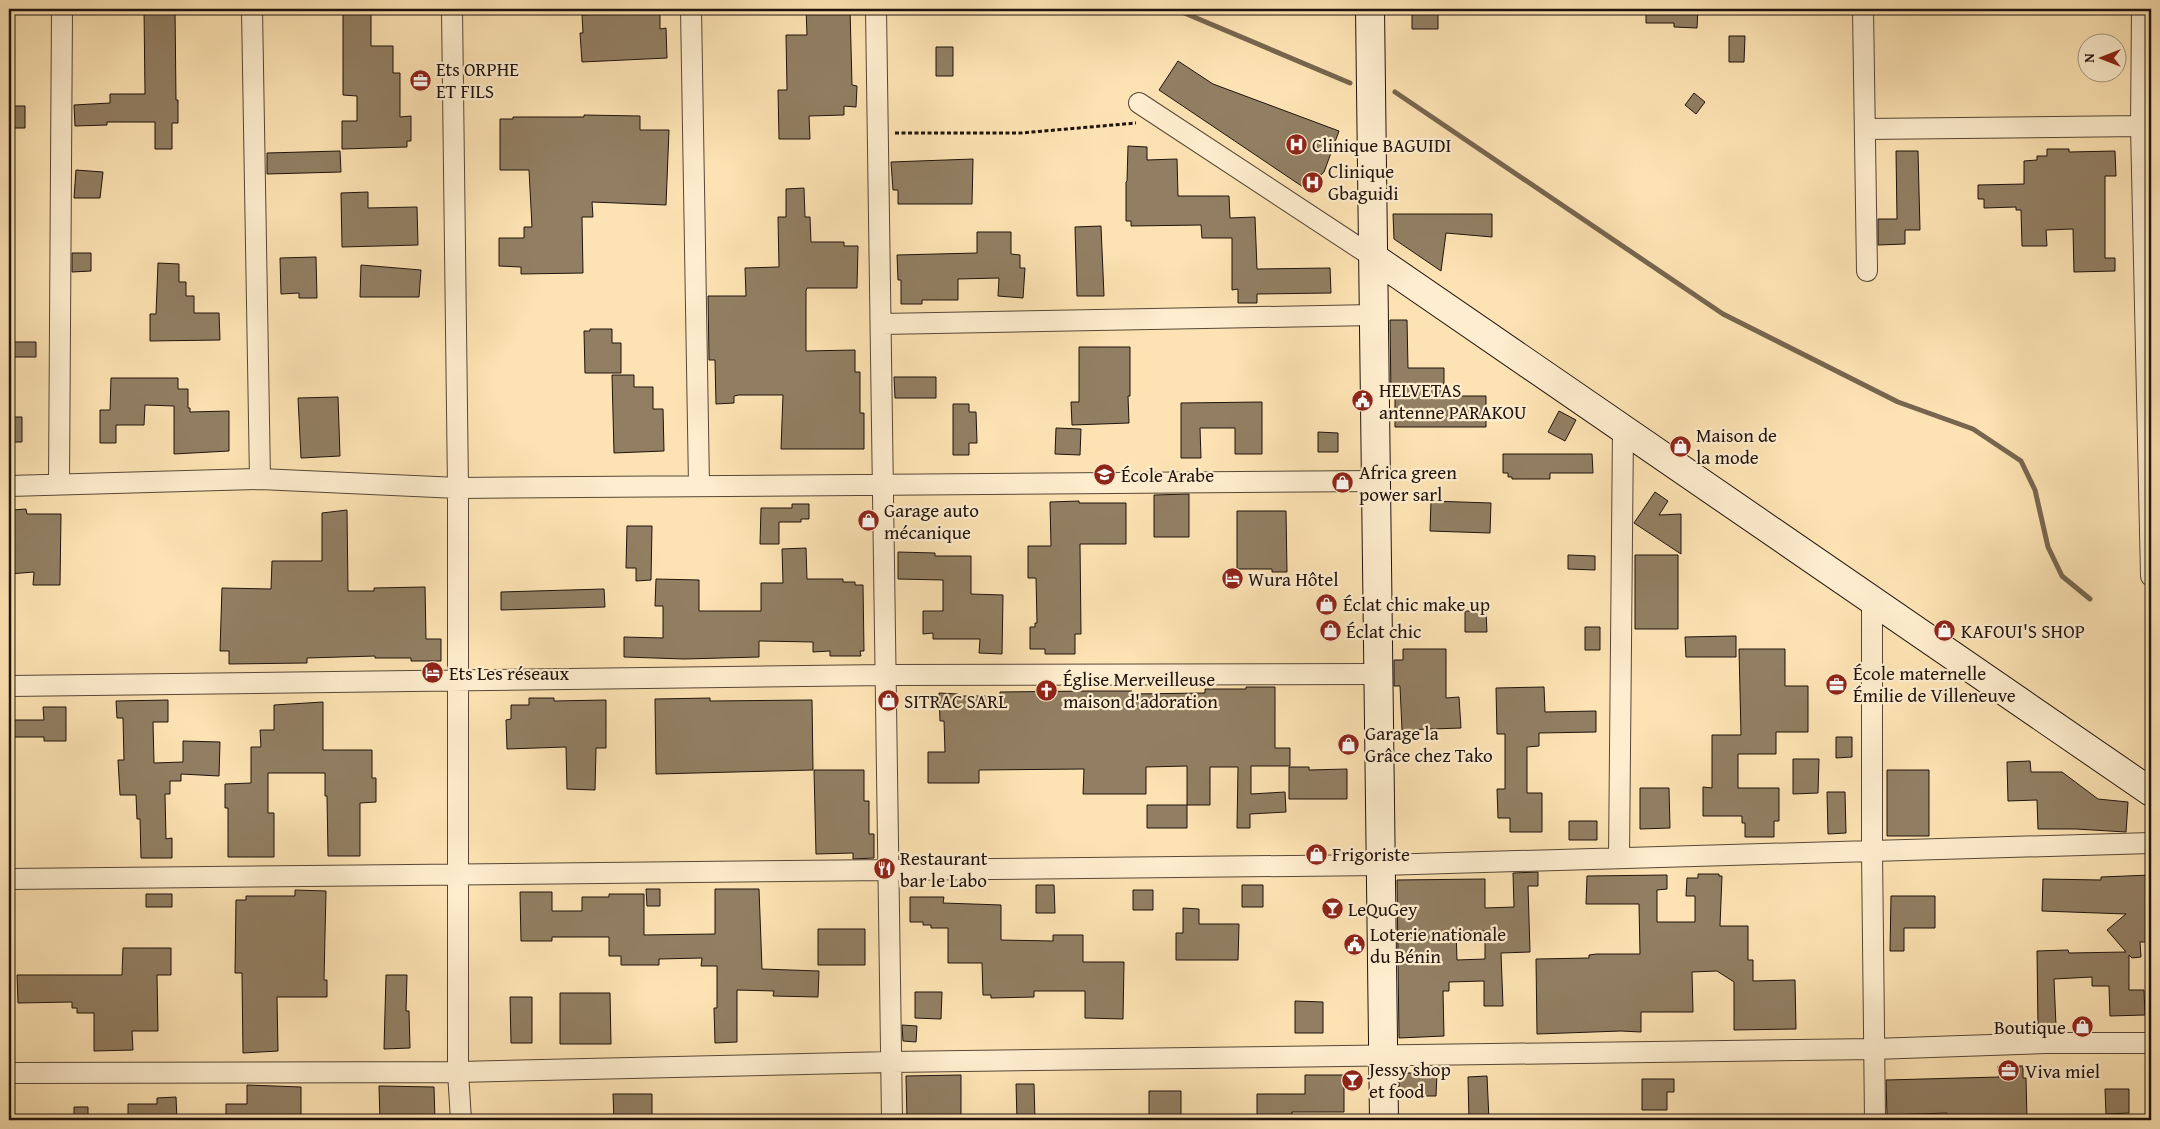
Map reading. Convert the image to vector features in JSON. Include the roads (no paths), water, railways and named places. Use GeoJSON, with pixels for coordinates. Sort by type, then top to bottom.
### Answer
{"type":"FeatureCollection","features":[{"type":"Feature","properties":{"kind":"street"},"geometry":{"type":"LineString","coordinates":[[59,483],[62,9]]}},
{"type":"Feature","properties":{"kind":"street"},"geometry":{"type":"LineString","coordinates":[[252,9],[260,479]]}},
{"type":"Feature","properties":{"kind":"street"},"geometry":{"type":"LineString","coordinates":[[452,9],[458,488],[458,1072],[461,1120]]}},
{"type":"Feature","properties":{"kind":"street"},"geometry":{"type":"LineString","coordinates":[[691,9],[699,485]]}},
{"type":"Feature","properties":{"kind":"street"},"geometry":{"type":"LineString","coordinates":[[876,9],[892,1120]]}},
{"type":"Feature","properties":{"kind":"street"},"geometry":{"type":"LineString","coordinates":[[1370,9],[1384,1120]]}},
{"type":"Feature","properties":{"kind":"street"},"geometry":{"type":"LineString","coordinates":[[1863,9],[1867,271]]}},
{"type":"Feature","properties":{"kind":"street"},"geometry":{"type":"LineString","coordinates":[[2142,9],[2140,126],[2151,576]]}},
{"type":"Feature","properties":{"kind":"street"},"geometry":{"type":"LineString","coordinates":[[1139,103],[1373,257],[2151,792]]}},
{"type":"Feature","properties":{"kind":"street"},"geometry":{"type":"LineString","coordinates":[[1865,130],[2140,126]]}},
{"type":"Feature","properties":{"kind":"street"},"geometry":{"type":"LineString","coordinates":[[881,324],[1374,315]]}},
{"type":"Feature","properties":{"kind":"street"},"geometry":{"type":"LineString","coordinates":[[1619,858],[1623,429]]}},
{"type":"Feature","properties":{"kind":"street"},"geometry":{"type":"LineString","coordinates":[[9,486],[59,483],[260,479],[458,488],[1376,480]]}},
{"type":"Feature","properties":{"kind":"street"},"geometry":{"type":"LineString","coordinates":[[1872,600],[1872,851],[1876,1120]]}},
{"type":"Feature","properties":{"kind":"street"},"geometry":{"type":"LineString","coordinates":[[9,686],[886,675],[1378,674]]}},
{"type":"Feature","properties":{"kind":"street"},"geometry":{"type":"LineString","coordinates":[[9,879],[459,876],[1380,865],[2151,843]]}},
{"type":"Feature","properties":{"kind":"street"},"geometry":{"type":"LineString","coordinates":[[9,1072],[458,1072],[891,1062],[1874,1049],[2047,1043],[2151,1043]]}},
{"type":"Feature","properties":{"kind":"waterway"},"geometry":{"type":"LineString","coordinates":[[1175,9],[1350,83]]}},
{"type":"Feature","properties":{"kind":"waterway"},"geometry":{"type":"LineString","coordinates":[[1395,92],[1723,314],[1898,402],[1973,429],[2021,461],[2035,490],[2048,547],[2062,576],[2090,599]]}},
{"type":"Feature","properties":{"kind":"place","name":"Ets ORPHE ET FILS"},"geometry":{"type":"Point","coordinates":[420,80]}},
{"type":"Feature","properties":{"kind":"place","name":"Clinique BAGUIDI"},"geometry":{"type":"Point","coordinates":[1296,145]}},
{"type":"Feature","properties":{"kind":"place","name":"Clinique Gbaguidi"},"geometry":{"type":"Point","coordinates":[1312,182]}},
{"type":"Feature","properties":{"kind":"place","name":"HELVETAS antenne PARAKOU"},"geometry":{"type":"Point","coordinates":[1363,401]}},
{"type":"Feature","properties":{"kind":"place","name":"Maison de la mode"},"geometry":{"type":"Point","coordinates":[1680,446]}},
{"type":"Feature","properties":{"kind":"place","name":"École Arabe"},"geometry":{"type":"Point","coordinates":[1105,475]}},
{"type":"Feature","properties":{"kind":"place","name":"Africa green power sarl"},"geometry":{"type":"Point","coordinates":[1343,483]}},
{"type":"Feature","properties":{"kind":"place","name":"Garage auto mécanique"},"geometry":{"type":"Point","coordinates":[868,521]}},
{"type":"Feature","properties":{"kind":"place","name":"Wura Hôtel"},"geometry":{"type":"Point","coordinates":[1232,579]}},
{"type":"Feature","properties":{"kind":"place","name":"Éclat chic make up"},"geometry":{"type":"Point","coordinates":[1327,604]}},
{"type":"Feature","properties":{"kind":"place","name":"Éclat chic"},"geometry":{"type":"Point","coordinates":[1330,631]}},
{"type":"Feature","properties":{"kind":"place","name":"KAFOUI'S SHOP"},"geometry":{"type":"Point","coordinates":[1945,631]}},
{"type":"Feature","properties":{"kind":"place","name":"Ets Les réseaux"},"geometry":{"type":"Point","coordinates":[433,673]}},
{"type":"Feature","properties":{"kind":"place","name":"École maternelle Émilie de Villeneuve"},"geometry":{"type":"Point","coordinates":[1837,684]}},
{"type":"Feature","properties":{"kind":"place","name":"Église Merveilleuse maison d'adoration"},"geometry":{"type":"Point","coordinates":[1047,690]}},
{"type":"Feature","properties":{"kind":"place","name":"SITRAC SARL"},"geometry":{"type":"Point","coordinates":[888,701]}},
{"type":"Feature","properties":{"kind":"place","name":"Garage la Grâce chez Tako"},"geometry":{"type":"Point","coordinates":[1349,744]}},
{"type":"Feature","properties":{"kind":"place","name":"Frigoriste"},"geometry":{"type":"Point","coordinates":[1316,854]}},
{"type":"Feature","properties":{"kind":"place","name":"Restaurant bar le Labo"},"geometry":{"type":"Point","coordinates":[884,869]}},
{"type":"Feature","properties":{"kind":"place","name":"LeQuGey"},"geometry":{"type":"Point","coordinates":[1332,909]}},
{"type":"Feature","properties":{"kind":"place","name":"Loterie nationale du Bénin"},"geometry":{"type":"Point","coordinates":[1354,945]}},
{"type":"Feature","properties":{"kind":"place","name":"Boutique"},"geometry":{"type":"Point","coordinates":[2082,1027]}},
{"type":"Feature","properties":{"kind":"place","name":"Viva miel"},"geometry":{"type":"Point","coordinates":[2009,1071]}},
{"type":"Feature","properties":{"kind":"place","name":"Jessy shop et food"},"geometry":{"type":"Point","coordinates":[1353,1080]}}]}
